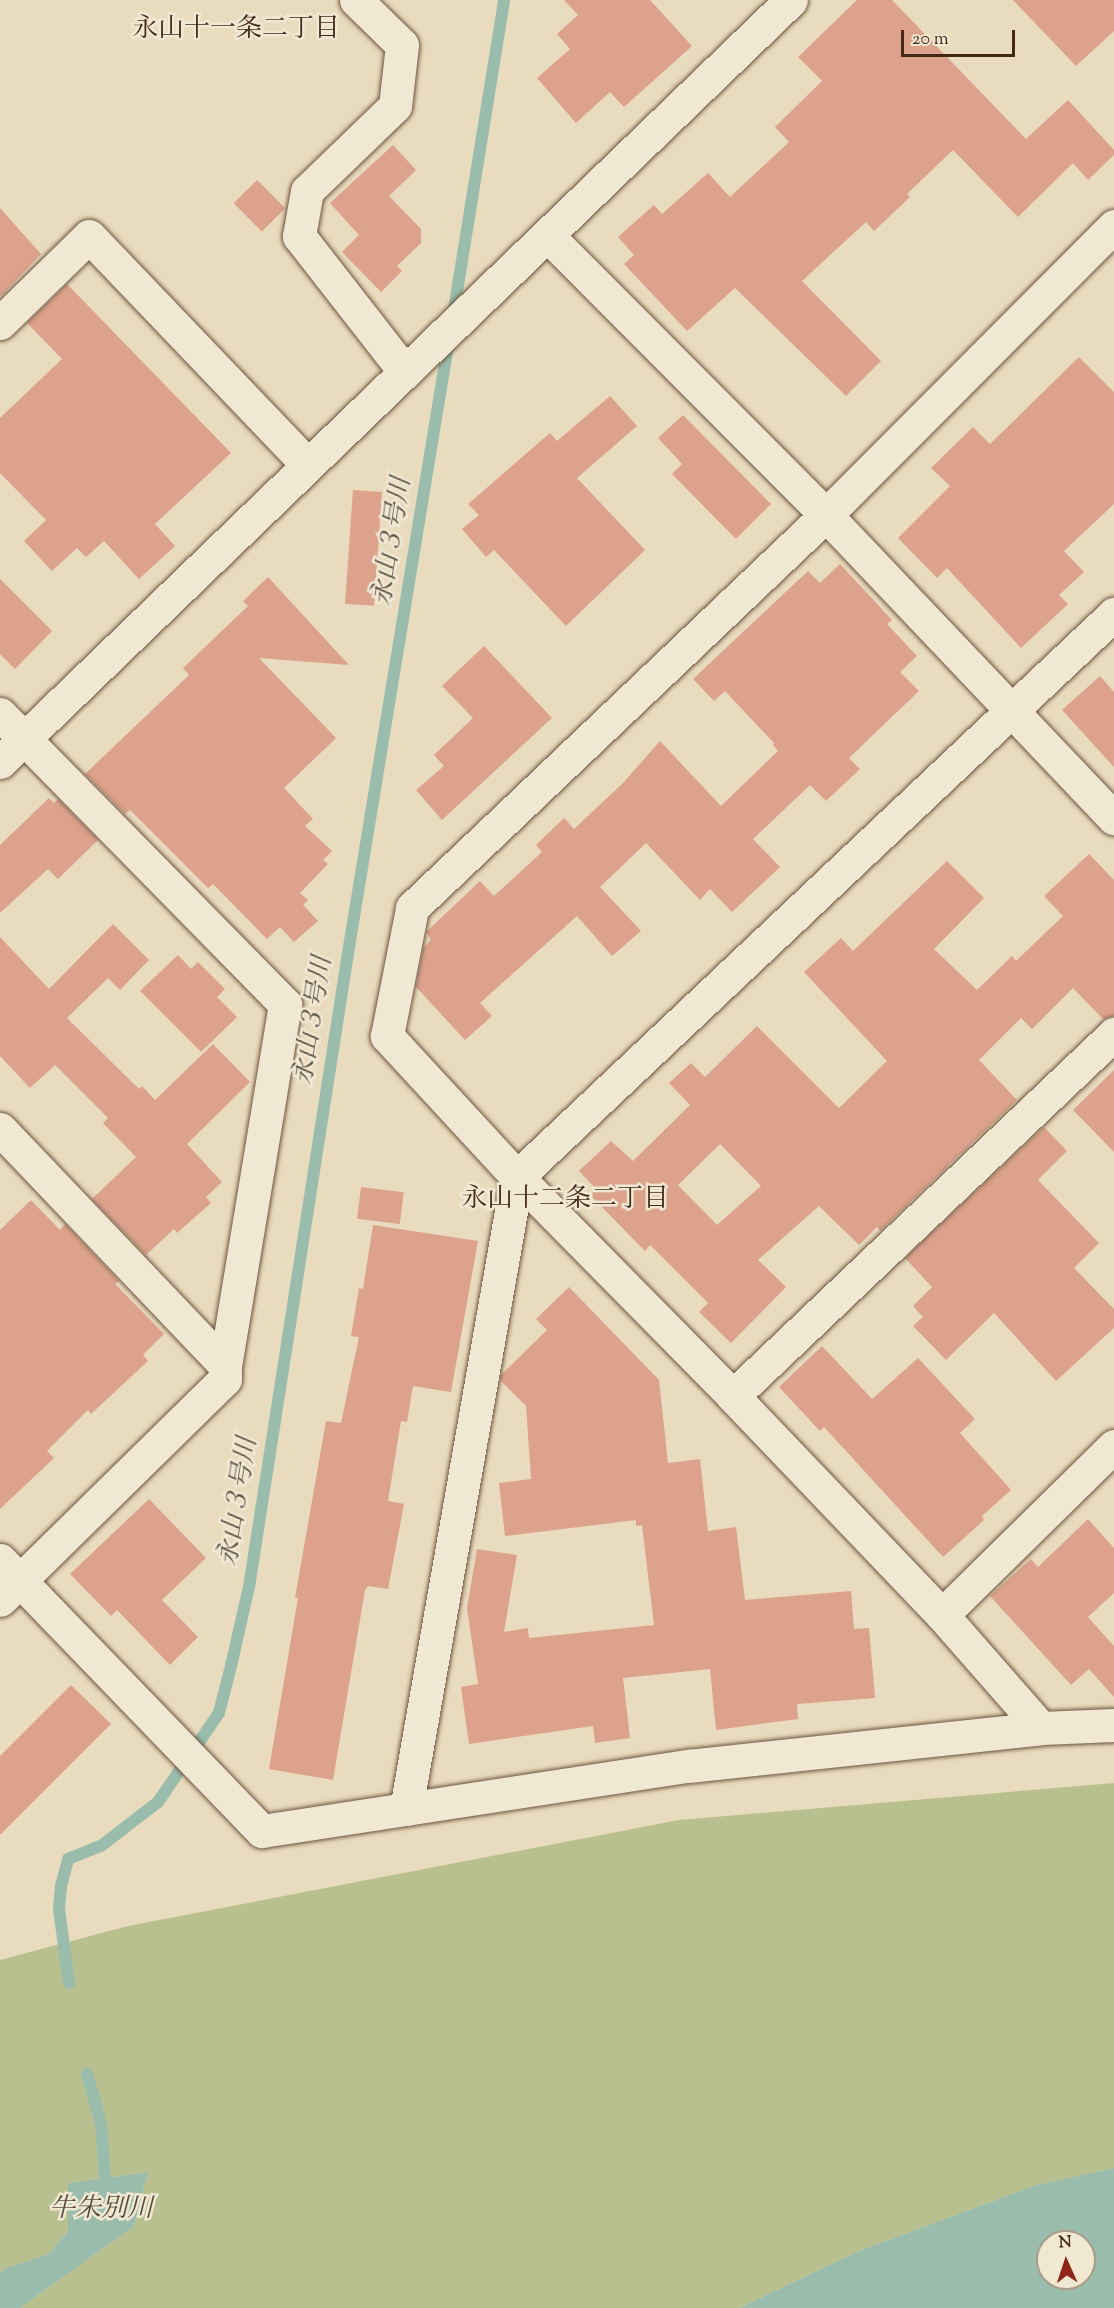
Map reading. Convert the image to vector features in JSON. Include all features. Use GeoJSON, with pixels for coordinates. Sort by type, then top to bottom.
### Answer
{"type":"FeatureCollection","features":[{"type":"Feature","properties":{"kind":"street"},"geometry":{"type":"LineString","coordinates":[[356,0],[402,45],[395,106],[307,191],[299,236],[411,366]]}},
{"type":"Feature","properties":{"kind":"street"},"geometry":{"type":"LineString","coordinates":[[0,762],[791,0]]}},
{"type":"Feature","properties":{"kind":"street"},"geometry":{"type":"LineString","coordinates":[[1041,1728],[942,1615],[734,1396],[517,1177],[387,1036],[412,908],[826,515],[1114,226]]}},
{"type":"Feature","properties":{"kind":"street"},"geometry":{"type":"LineString","coordinates":[[0,323],[89,236],[307,464]]}},
{"type":"Feature","properties":{"kind":"street"},"geometry":{"type":"LineString","coordinates":[[548,236],[826,515],[1114,818]]}},
{"type":"Feature","properties":{"kind":"street"},"geometry":{"type":"LineString","coordinates":[[406,1809],[517,1177],[1013,712],[1114,614]]}},
{"type":"Feature","properties":{"kind":"street"},"geometry":{"type":"LineString","coordinates":[[0,714],[285,1004],[225,1365],[225,1379],[7,1580],[159,1725],[262,1831],[688,1766],[1041,1728],[1114,1725]]}},
{"type":"Feature","properties":{"kind":"street"},"geometry":{"type":"LineString","coordinates":[[734,1396],[1114,1034]]}},
{"type":"Feature","properties":{"kind":"street"},"geometry":{"type":"LineString","coordinates":[[0,1129],[225,1365]]}},
{"type":"Feature","properties":{"kind":"street"},"geometry":{"type":"LineString","coordinates":[[942,1615],[1114,1446]]}},
{"type":"Feature","properties":{"kind":"green space"},"geometry":{"type":"Polygon","coordinates":[[[1114,1783],[1114,2168],[1036,2185],[859,2251],[739,2308],[20,2308],[134,2226],[148,2172],[68,2183],[68,2231],[49,2254],[4,2269],[0,2273],[0,1960],[128,1926],[679,1820],[1114,1783]]]}},
{"type":"Feature","properties":{"kind":"water"},"geometry":{"type":"Polygon","coordinates":[[[1114,2168],[1114,2308],[739,2308],[859,2251],[1036,2185],[1114,2168]]]}},
{"type":"Feature","properties":{"kind":"water","name":"牛朱別川"},"geometry":{"type":"Polygon","coordinates":[[[148,2172],[134,2226],[20,2308],[0,2308],[0,2273],[4,2269],[49,2254],[68,2231],[68,2183],[148,2172]]]}},
{"type":"Feature","properties":{"kind":"building"},"geometry":{"type":"Polygon","coordinates":[[[564,0],[650,0],[692,46],[624,107],[610,92],[576,123],[537,78],[570,49],[557,34],[578,15],[564,0]]]}},
{"type":"Feature","properties":{"kind":"building"},"geometry":{"type":"Polygon","coordinates":[[[857,0],[892,0],[1026,139],[1068,100],[1114,150],[1114,155],[1088,180],[1073,163],[1018,217],[953,150],[907,194],[910,197],[874,231],[866,222],[802,281],[881,361],[846,396],[735,288],[687,331],[624,264],[634,255],[618,237],[654,205],[662,214],[708,173],[730,197],[789,142],[775,127],[822,81],[798,57],[857,0]]]}},
{"type":"Feature","properties":{"kind":"building"},"geometry":{"type":"Polygon","coordinates":[[[1013,0],[1114,0],[1114,31],[1076,66],[1013,0]]]}},
{"type":"Feature","properties":{"kind":"building"},"geometry":{"type":"Polygon","coordinates":[[[393,145],[416,170],[389,196],[421,229],[421,243],[397,266],[402,271],[381,292],[342,252],[359,235],[330,203],[393,145]]]}},
{"type":"Feature","properties":{"kind":"building"},"geometry":{"type":"Polygon","coordinates":[[[257,180],[285,208],[262,232],[234,203],[257,180]]]}},
{"type":"Feature","properties":{"kind":"building"},"geometry":{"type":"Polygon","coordinates":[[[0,208],[41,254],[1,296],[0,295],[0,208]]]}},
{"type":"Feature","properties":{"kind":"building"},"geometry":{"type":"Polygon","coordinates":[[[67,284],[231,453],[155,524],[175,546],[139,579],[104,541],[86,557],[77,548],[52,571],[24,541],[46,520],[0,473],[0,418],[62,359],[27,323],[67,284]]]}},
{"type":"Feature","properties":{"kind":"building"},"geometry":{"type":"Polygon","coordinates":[[[1079,357],[1114,392],[1114,504],[1064,551],[1084,572],[1059,595],[1068,604],[1021,648],[947,568],[937,578],[898,538],[950,486],[931,468],[973,427],[990,444],[1079,357]]]}},
{"type":"Feature","properties":{"kind":"building"},"geometry":{"type":"Polygon","coordinates":[[[610,396],[637,426],[577,478],[645,550],[566,626],[494,550],[486,557],[462,529],[479,515],[468,504],[550,433],[557,441],[610,396]]]}},
{"type":"Feature","properties":{"kind":"building"},"geometry":{"type":"Polygon","coordinates":[[[683,415],[771,504],[736,539],[672,474],[682,464],[658,438],[683,415]]]}},
{"type":"Feature","properties":{"kind":"building"},"geometry":{"type":"Polygon","coordinates":[[[353,490],[382,492],[374,606],[345,604],[353,490]]]}},
{"type":"Feature","properties":{"kind":"building"},"geometry":{"type":"Polygon","coordinates":[[[840,564],[892,620],[887,624],[917,656],[900,672],[919,691],[849,758],[860,769],[826,801],[810,785],[753,839],[780,867],[732,912],[710,889],[700,900],[646,843],[600,887],[641,931],[612,956],[577,916],[480,1003],[492,1016],[465,1040],[416,987],[423,948],[431,940],[426,932],[480,881],[494,896],[542,852],[536,845],[564,818],[574,829],[623,783],[660,741],[721,806],[778,751],[774,743],[725,691],[714,701],[693,679],[808,571],[820,583],[840,564]]]}},
{"type":"Feature","properties":{"kind":"building"},"geometry":{"type":"Polygon","coordinates":[[[268,577],[349,665],[259,658],[336,738],[284,788],[313,819],[305,826],[332,851],[323,860],[328,864],[300,893],[308,900],[303,905],[318,921],[294,942],[280,927],[267,939],[213,884],[208,888],[130,810],[125,814],[85,774],[189,675],[183,668],[248,606],[243,601],[268,577]]]}},
{"type":"Feature","properties":{"kind":"building"},"geometry":{"type":"Polygon","coordinates":[[[0,579],[52,631],[15,669],[0,654],[0,579]]]}},
{"type":"Feature","properties":{"kind":"building"},"geometry":{"type":"Polygon","coordinates":[[[484,646],[552,718],[442,820],[416,790],[444,766],[434,755],[473,718],[442,686],[484,646]]]}},
{"type":"Feature","properties":{"kind":"building"},"geometry":{"type":"Polygon","coordinates":[[[1100,676],[1114,692],[1114,767],[1062,710],[1100,676]]]}},
{"type":"Feature","properties":{"kind":"building"},"geometry":{"type":"Polygon","coordinates":[[[49,798],[54,803],[58,799],[98,840],[58,879],[48,869],[0,913],[0,845],[49,798]]]}},
{"type":"Feature","properties":{"kind":"building"},"geometry":{"type":"Polygon","coordinates":[[[1089,854],[1114,880],[1114,1016],[1103,1019],[1073,988],[1032,1029],[1021,1018],[979,1060],[1017,1100],[880,1231],[877,1227],[859,1245],[819,1206],[758,1260],[786,1287],[731,1343],[699,1312],[708,1303],[650,1245],[645,1251],[590,1195],[596,1189],[579,1171],[611,1141],[633,1161],[690,1105],[669,1083],[691,1063],[705,1077],[757,1026],[839,1108],[887,1061],[804,972],[841,938],[853,951],[947,861],[984,898],[934,949],[977,990],[1012,956],[1016,961],[1063,916],[1044,896],[1089,854]],[[720,1144],[678,1185],[717,1225],[761,1186],[720,1144]]]}},
{"type":"Feature","properties":{"kind":"building"},"geometry":{"type":"Polygon","coordinates":[[[113,924],[149,960],[120,990],[108,978],[67,1018],[139,1089],[142,1086],[155,1100],[213,1044],[250,1082],[187,1144],[222,1182],[206,1197],[211,1203],[177,1233],[174,1229],[146,1255],[92,1199],[136,1157],[103,1123],[108,1118],[55,1065],[30,1088],[0,1056],[0,937],[49,989],[113,924]]]}},
{"type":"Feature","properties":{"kind":"building"},"geometry":{"type":"Polygon","coordinates":[[[178,955],[191,969],[198,962],[225,989],[217,997],[237,1017],[201,1052],[140,991],[178,955]]]}},
{"type":"Feature","properties":{"kind":"building"},"geometry":{"type":"Polygon","coordinates":[[[1114,1070],[1114,1152],[1073,1110],[1114,1070]]]}},
{"type":"Feature","properties":{"kind":"building"},"geometry":{"type":"Polygon","coordinates":[[[1044,1127],[1067,1151],[1038,1180],[1099,1243],[1074,1268],[1114,1309],[1114,1328],[1056,1381],[994,1313],[946,1360],[913,1326],[923,1317],[913,1306],[932,1287],[905,1258],[1044,1127]]]}},
{"type":"Feature","properties":{"kind":"building"},"geometry":{"type":"Polygon","coordinates":[[[361,1187],[404,1192],[400,1224],[357,1219],[361,1187]]]}},
{"type":"Feature","properties":{"kind":"building"},"geometry":{"type":"Polygon","coordinates":[[[31,1200],[60,1230],[65,1224],[119,1281],[115,1284],[164,1334],[143,1355],[148,1361],[91,1414],[88,1410],[47,1451],[54,1458],[0,1509],[0,1230],[31,1200]]]}},
{"type":"Feature","properties":{"kind":"building"},"geometry":{"type":"Polygon","coordinates":[[[373,1225],[478,1241],[451,1392],[413,1386],[407,1422],[401,1421],[388,1501],[404,1504],[388,1589],[368,1586],[365,1590],[333,1780],[269,1769],[298,1598],[295,1598],[326,1421],[341,1423],[359,1337],[351,1336],[359,1288],[363,1289],[373,1225]]]}},
{"type":"Feature","properties":{"kind":"building"},"geometry":{"type":"Polygon","coordinates":[[[569,1287],[659,1380],[668,1463],[700,1459],[708,1531],[736,1527],[745,1600],[851,1591],[854,1629],[869,1628],[875,1698],[797,1704],[798,1719],[716,1730],[710,1669],[623,1678],[630,1738],[595,1743],[593,1726],[469,1744],[461,1687],[478,1684],[467,1608],[477,1549],[517,1555],[504,1632],[528,1628],[529,1638],[654,1625],[642,1525],[636,1526],[636,1520],[505,1536],[499,1483],[531,1479],[526,1406],[500,1380],[502,1374],[547,1330],[536,1319],[569,1287]]]}},
{"type":"Feature","properties":{"kind":"building"},"geometry":{"type":"Polygon","coordinates":[[[822,1346],[872,1399],[918,1358],[975,1419],[960,1433],[1011,1490],[982,1516],[984,1520],[943,1557],[824,1427],[820,1431],[779,1387],[822,1346]]]}},
{"type":"Feature","properties":{"kind":"building"},"geometry":{"type":"Polygon","coordinates":[[[149,1499],[206,1558],[162,1600],[198,1637],[170,1665],[117,1610],[111,1616],[70,1574],[149,1499]]]}},
{"type":"Feature","properties":{"kind":"building"},"geometry":{"type":"Polygon","coordinates":[[[1088,1519],[1114,1548],[1114,1593],[1088,1617],[1114,1646],[1114,1697],[1089,1669],[1071,1685],[990,1596],[1031,1559],[1038,1567],[1088,1519]]]}},
{"type":"Feature","properties":{"kind":"building"},"geometry":{"type":"Polygon","coordinates":[[[71,1685],[111,1724],[0,1835],[0,1756],[71,1685]]]}},
{"type":"Feature","properties":{"kind":"waterway","name":"永山３号川"},"geometry":{"type":"LineString","coordinates":[[453,316],[504,0]]}},
{"type":"Feature","properties":{"kind":"waterway","name":"永山３号川"},"geometry":{"type":"LineString","coordinates":[[69,1983],[59,1909],[61,1886],[68,1859],[101,1846],[158,1802],[219,1713],[231,1666],[249,1587],[349,947],[449,339]]}},
{"type":"Feature","properties":{"kind":"waterway","name":"永山３号川"},"geometry":{"type":"LineString","coordinates":[[87,2074],[101,2123],[106,2194]]}},
{"type":"Feature","properties":{"kind":"district","name":"永山十一条二丁目"},"geometry":{"type":"Point","coordinates":[236,30]}},
{"type":"Feature","properties":{"kind":"district","name":"永山十二条二丁目"},"geometry":{"type":"Point","coordinates":[565,1200]}}]}
